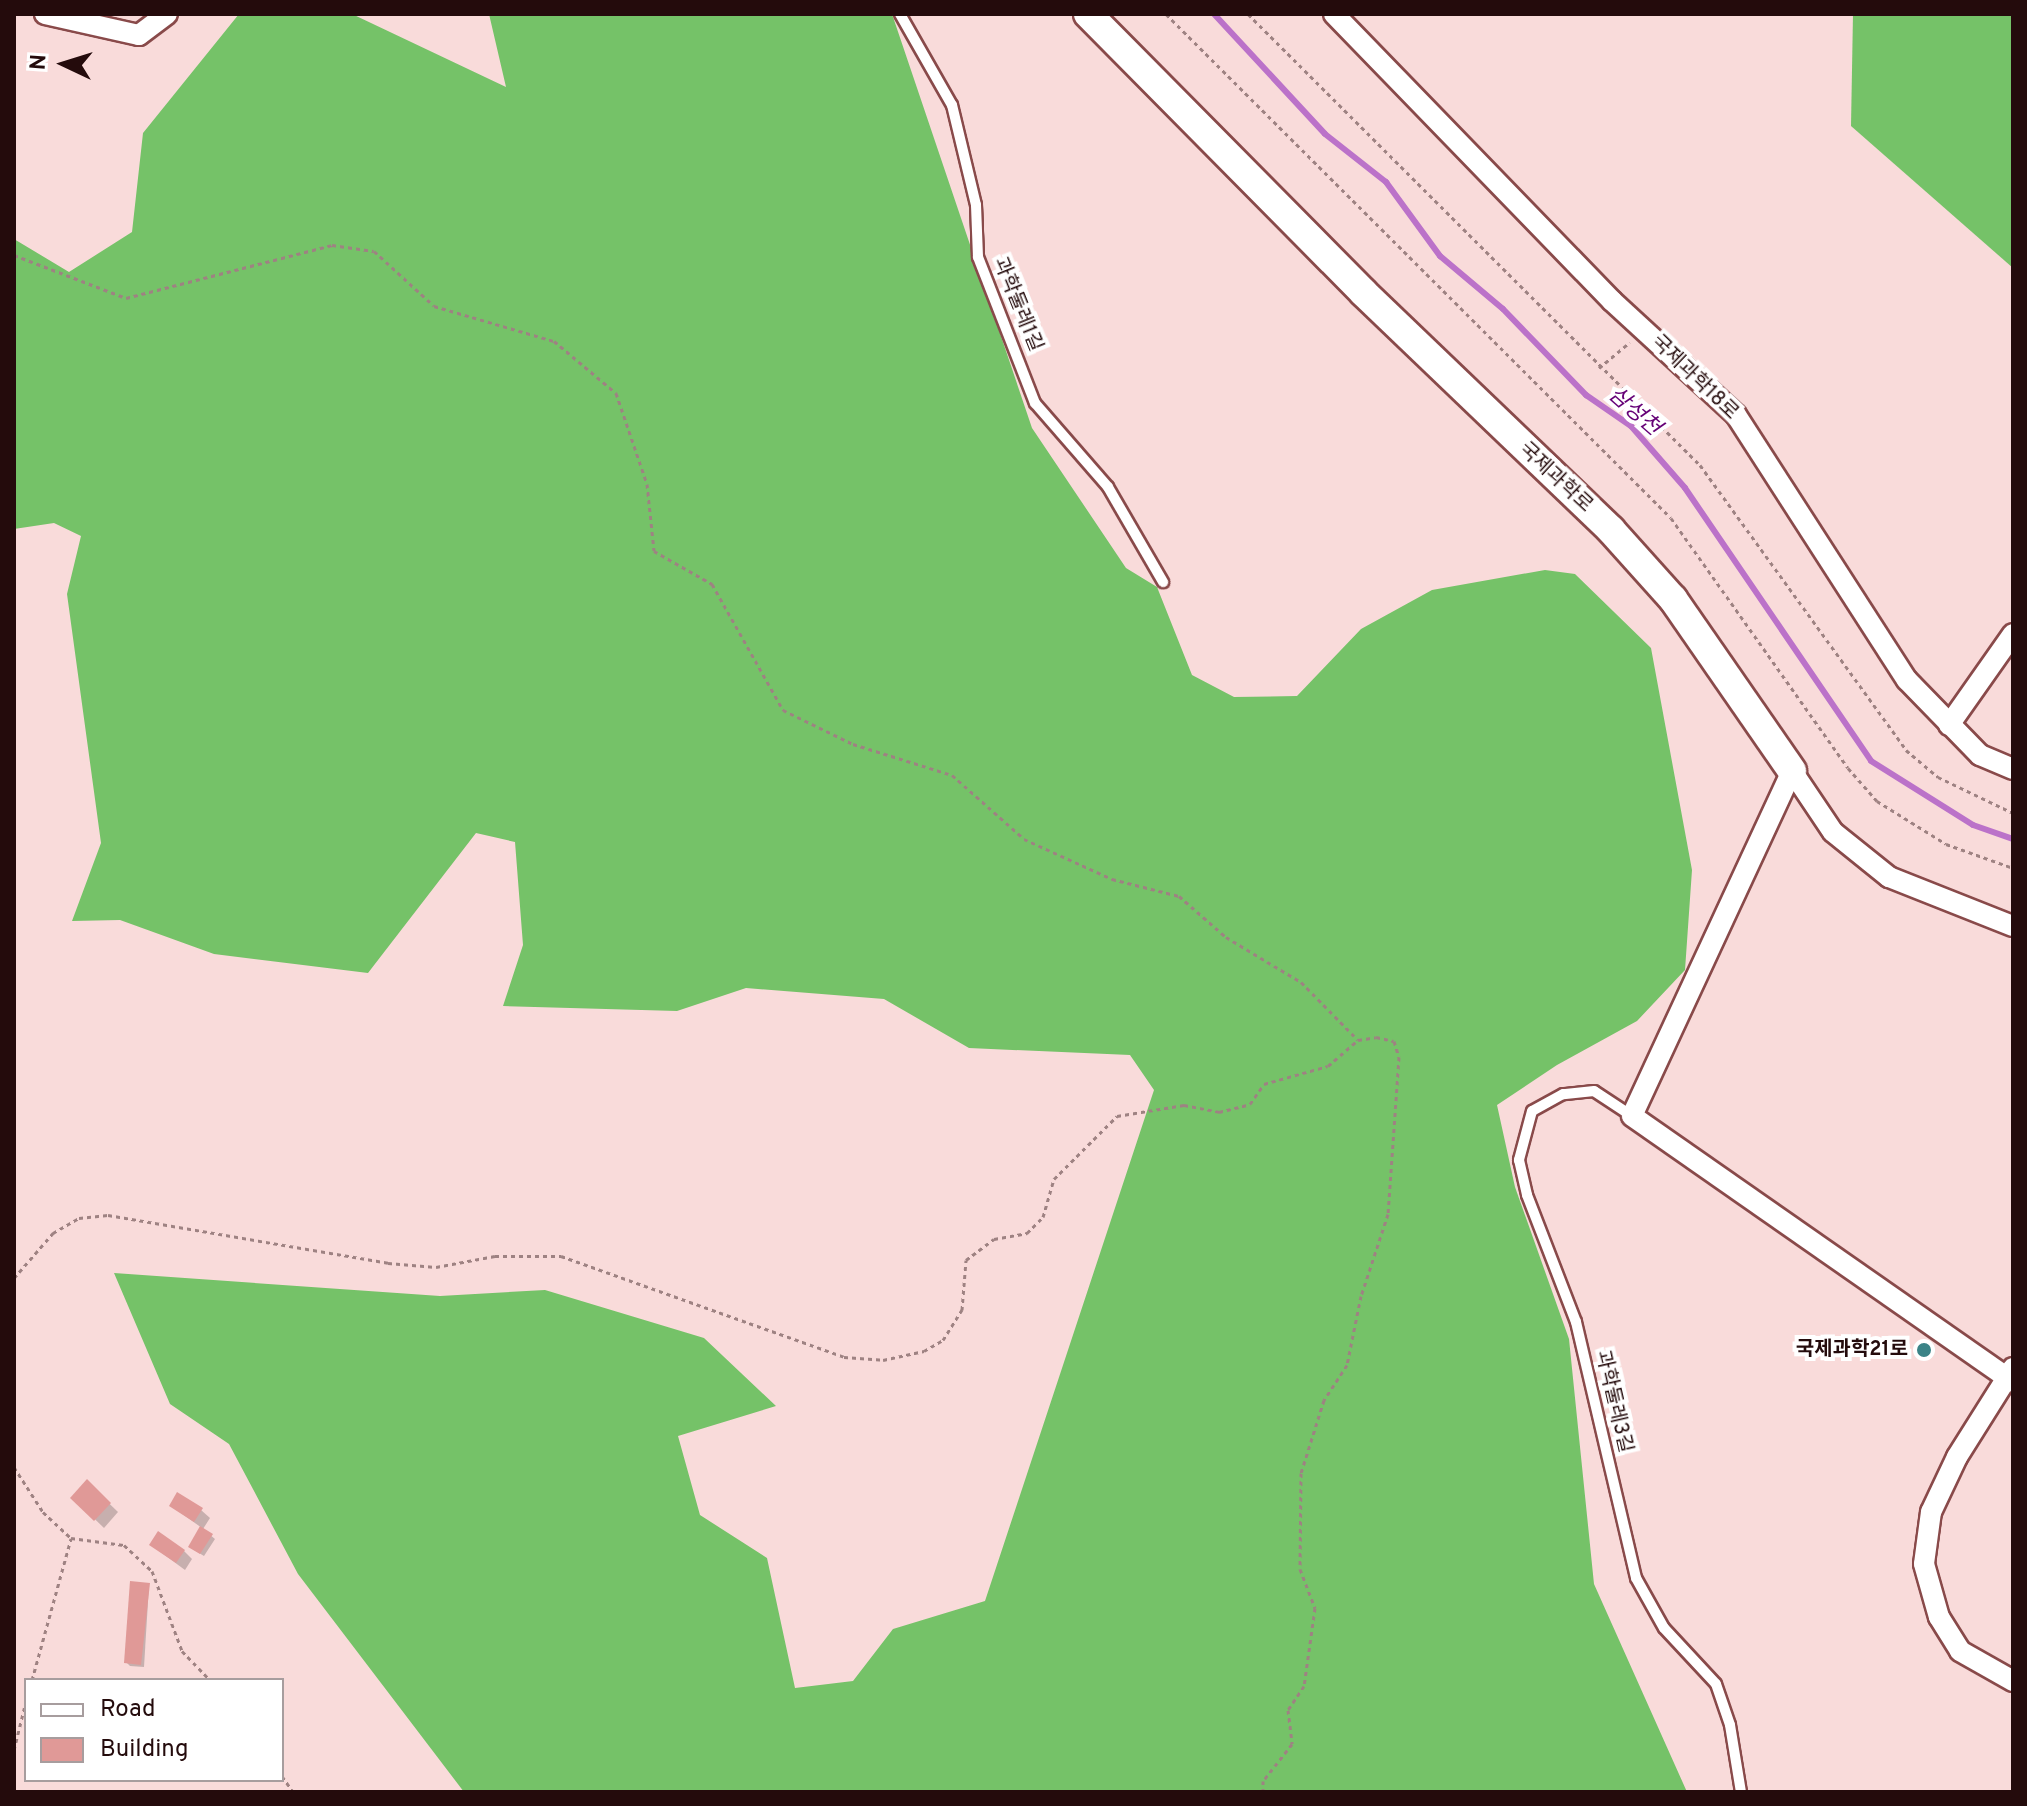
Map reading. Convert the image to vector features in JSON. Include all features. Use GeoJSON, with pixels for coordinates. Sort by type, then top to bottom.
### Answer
{"type":"FeatureCollection","features":[{"type":"Feature","properties":{"kind":"street"},"geometry":{"type":"LineString","coordinates":[[45,14],[139,35],[167,14]]}},
{"type":"Feature","properties":{"kind":"street","name":"국제과학로"},"geometry":{"type":"LineString","coordinates":[[1088,14],[1364,293],[1611,530],[1673,599],[1833,832],[1889,877],[2013,926]]}},
{"type":"Feature","properties":{"kind":"street","name":"국제과학18로"},"geometry":{"type":"LineString","coordinates":[[1334,14],[1644,330],[1736,415],[1907,680],[1980,755],[2013,769]]}},
{"type":"Feature","properties":{"kind":"street"},"geometry":{"type":"LineString","coordinates":[[1949,725],[2013,634]]}},
{"type":"Feature","properties":{"kind":"street"},"geometry":{"type":"LineString","coordinates":[[1792,771],[1632,1116],[2011,1376],[1931,1512],[1924,1564],[1939,1617],[1960,1651],[2013,1681]]}},
{"type":"Feature","properties":{"kind":"lane","name":"과학둘레1길"},"geometry":{"type":"LineString","coordinates":[[900,14],[952,105],[976,205],[978,257],[1035,403],[1108,487],[1163,582]]}},
{"type":"Feature","properties":{"kind":"lane","name":"과학둘레3길"},"geometry":{"type":"LineString","coordinates":[[1632,1116],[1594,1091],[1563,1094],[1532,1111],[1519,1160],[1527,1195],[1576,1322],[1636,1578],[1664,1628],[1716,1684],[1730,1725],[1741,1792]]}},
{"type":"Feature","properties":{"kind":"path"},"geometry":{"type":"LineString","coordinates":[[1166,14],[1671,518],[1848,768],[1877,801],[1946,844],[2013,868]]}},
{"type":"Feature","properties":{"kind":"path"},"geometry":{"type":"LineString","coordinates":[[1248,14],[1599,368],[1700,465],[1906,750],[1938,777],[2013,813]]}},
{"type":"Feature","properties":{"kind":"path"},"geometry":{"type":"LineString","coordinates":[[14,255],[126,298],[332,245],[374,251],[434,306],[554,341],[616,393],[647,484],[654,551],[712,584],[783,710],[853,744],[952,775],[1024,839],[1112,879],[1179,896],[1226,937],[1301,982],[1358,1040]]}},
{"type":"Feature","properties":{"kind":"path"},"geometry":{"type":"LineString","coordinates":[[1599,368],[1644,330]]}},
{"type":"Feature","properties":{"kind":"path"},"geometry":{"type":"LineString","coordinates":[[14,1278],[53,1233],[79,1218],[108,1215],[388,1263],[436,1267],[495,1256],[561,1256],[844,1357],[883,1360],[924,1351],[943,1340],[962,1310],[966,1260],[994,1239],[1027,1233],[1043,1217],[1054,1179],[1117,1116],[1184,1105],[1219,1112],[1250,1104],[1264,1084],[1328,1066],[1358,1040],[1376,1037],[1394,1041],[1399,1057],[1388,1214],[1361,1296],[1347,1365],[1324,1400],[1301,1473],[1300,1569],[1315,1608],[1304,1686],[1288,1710],[1292,1744],[1263,1781],[1263,1792]]}},
{"type":"Feature","properties":{"kind":"path"},"geometry":{"type":"LineString","coordinates":[[14,1467],[43,1512],[71,1538],[124,1545],[152,1571],[182,1651],[208,1678]]}},
{"type":"Feature","properties":{"kind":"path"},"geometry":{"type":"LineString","coordinates":[[33,1678],[71,1538]]}},
{"type":"Feature","properties":{"kind":"path"},"geometry":{"type":"LineString","coordinates":[[14,1750],[24,1709]]}},
{"type":"Feature","properties":{"kind":"green space"},"geometry":{"type":"Polygon","coordinates":[[[239,14],[352,14],[506,87],[489,14],[892,14],[1032,428],[1126,568],[1157,587],[1192,675],[1234,697],[1297,696],[1361,629],[1432,590],[1545,570],[1575,574],[1651,648],[1692,870],[1685,970],[1637,1021],[1557,1065],[1497,1105],[1515,1187],[1569,1339],[1594,1584],[1687,1792],[464,1792],[298,1574],[229,1444],[170,1404],[114,1273],[440,1296],[545,1290],[704,1338],[776,1406],[678,1436],[700,1515],[767,1558],[795,1688],[853,1681],[893,1629],[985,1601],[1154,1090],[1130,1055],[969,1048],[884,999],[746,988],[677,1011],[503,1006],[523,945],[515,842],[476,833],[368,973],[214,954],[120,920],[72,921],[101,843],[67,594],[81,536],[54,523],[14,529],[14,239],[69,272],[132,232],[143,133],[239,14]]]}},
{"type":"Feature","properties":{"kind":"green space"},"geometry":{"type":"Polygon","coordinates":[[[1853,14],[2013,14],[2013,268],[1851,126],[1853,14]]]}},
{"type":"Feature","properties":{"kind":"building"},"geometry":{"type":"Polygon","coordinates":[[[87,1479],[111,1503],[94,1521],[70,1498],[87,1479]]]}},
{"type":"Feature","properties":{"kind":"building"},"geometry":{"type":"Polygon","coordinates":[[[177,1492],[203,1508],[194,1522],[169,1506],[177,1492]]]}},
{"type":"Feature","properties":{"kind":"building"},"geometry":{"type":"Polygon","coordinates":[[[200,1526],[213,1534],[200,1554],[188,1547],[200,1526]]]}},
{"type":"Feature","properties":{"kind":"building"},"geometry":{"type":"Polygon","coordinates":[[[158,1531],[185,1550],[176,1563],[149,1545],[158,1531]]]}},
{"type":"Feature","properties":{"kind":"building"},"geometry":{"type":"Polygon","coordinates":[[[130,1581],[150,1583],[141,1665],[124,1663],[130,1581]]]}},
{"type":"Feature","properties":{"kind":"waterway","name":"삼성천"},"geometry":{"type":"LineString","coordinates":[[1214,14],[1325,134],[1386,182],[1440,256],[1503,309],[1586,395],[1631,426],[1685,488],[1871,761],[1973,825],[2013,839]]}},
{"type":"Feature","properties":{"kind":"place","name":"국제과학21로"},"geometry":{"type":"Point","coordinates":[1924,1350]}}]}
